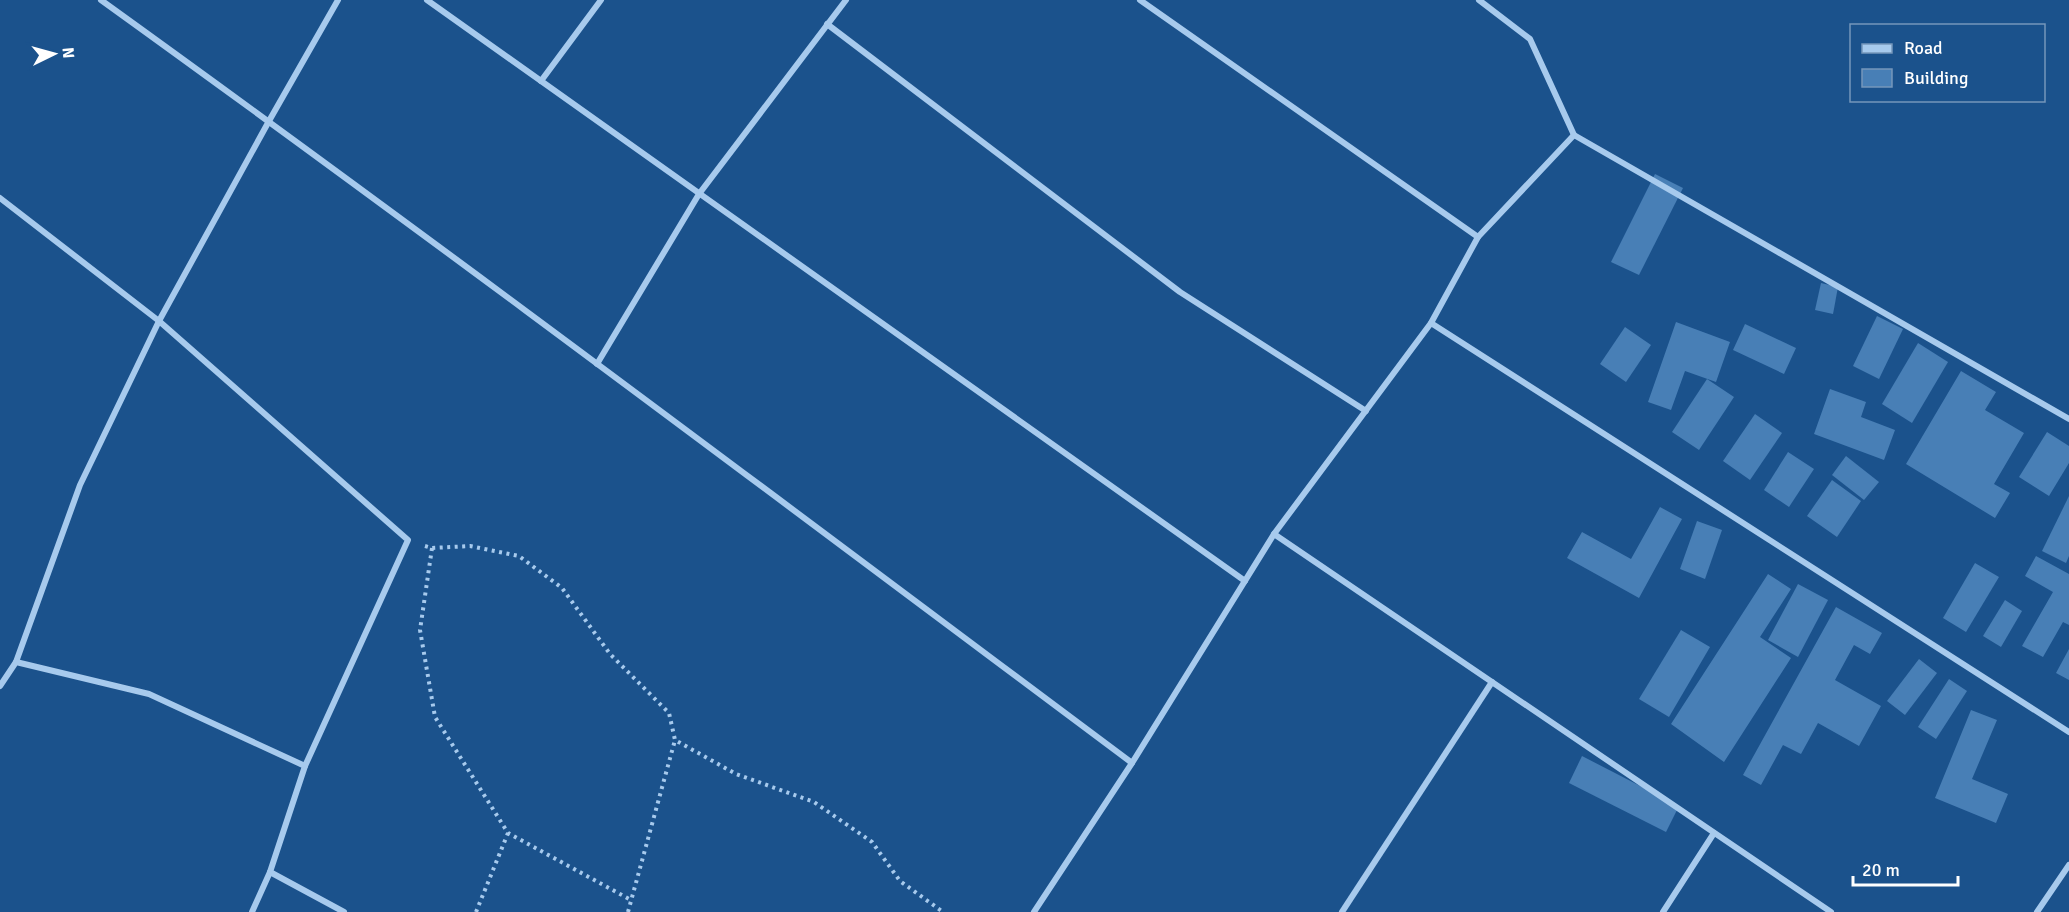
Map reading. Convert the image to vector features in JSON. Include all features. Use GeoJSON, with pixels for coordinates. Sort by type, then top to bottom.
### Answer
{"type":"FeatureCollection","features":[{"type":"Feature","properties":{"kind":"street"},"geometry":{"type":"LineString","coordinates":[[101,0],[269,121],[1132,763]]}},
{"type":"Feature","properties":{"kind":"street"},"geometry":{"type":"LineString","coordinates":[[0,686],[16,662],[80,485],[159,321],[338,0]]}},
{"type":"Feature","properties":{"kind":"street"},"geometry":{"type":"LineString","coordinates":[[427,0],[1245,581]]}},
{"type":"Feature","properties":{"kind":"street"},"geometry":{"type":"LineString","coordinates":[[541,81],[602,0]]}},
{"type":"Feature","properties":{"kind":"street"},"geometry":{"type":"LineString","coordinates":[[597,364],[699,194],[846,0]]}},
{"type":"Feature","properties":{"kind":"street"},"geometry":{"type":"LineString","coordinates":[[1140,0],[1478,237]]}},
{"type":"Feature","properties":{"kind":"street"},"geometry":{"type":"LineString","coordinates":[[1479,0],[1530,39],[1574,135],[2069,419]]}},
{"type":"Feature","properties":{"kind":"street"},"geometry":{"type":"LineString","coordinates":[[827,24],[1180,292],[1366,411]]}},
{"type":"Feature","properties":{"kind":"street"},"geometry":{"type":"LineString","coordinates":[[1034,912],[1132,763],[1274,534],[1431,323],[1478,237],[1574,135]]}},
{"type":"Feature","properties":{"kind":"street"},"geometry":{"type":"LineString","coordinates":[[0,198],[159,321],[408,540],[305,766],[270,872],[252,912]]}},
{"type":"Feature","properties":{"kind":"street"},"geometry":{"type":"LineString","coordinates":[[1431,323],[2069,732]]}},
{"type":"Feature","properties":{"kind":"street"},"geometry":{"type":"LineString","coordinates":[[1274,534],[1831,912]]}},
{"type":"Feature","properties":{"kind":"street"},"geometry":{"type":"LineString","coordinates":[[16,662],[149,694],[305,766]]}},
{"type":"Feature","properties":{"kind":"street"},"geometry":{"type":"LineString","coordinates":[[1342,912],[1492,682]]}},
{"type":"Feature","properties":{"kind":"street"},"geometry":{"type":"LineString","coordinates":[[1663,912],[1714,833]]}},
{"type":"Feature","properties":{"kind":"street"},"geometry":{"type":"LineString","coordinates":[[2037,912],[2069,865]]}},
{"type":"Feature","properties":{"kind":"street"},"geometry":{"type":"LineString","coordinates":[[270,872],[344,912]]}},
{"type":"Feature","properties":{"kind":"path"},"geometry":{"type":"LineString","coordinates":[[408,540],[432,548],[470,546],[519,556],[562,588],[610,654],[669,713],[675,740],[628,912]]}},
{"type":"Feature","properties":{"kind":"path"},"geometry":{"type":"LineString","coordinates":[[432,548],[420,630],[435,717],[508,833],[631,900]]}},
{"type":"Feature","properties":{"kind":"path"},"geometry":{"type":"LineString","coordinates":[[675,740],[735,774],[814,802],[872,842],[900,881],[943,912]]}},
{"type":"Feature","properties":{"kind":"path"},"geometry":{"type":"LineString","coordinates":[[476,912],[508,833]]}},
{"type":"Feature","properties":{"kind":"building"},"geometry":{"type":"Polygon","coordinates":[[[1655,174],[1683,188],[1639,275],[1611,262],[1655,174]]]}},
{"type":"Feature","properties":{"kind":"building"},"geometry":{"type":"Polygon","coordinates":[[[1821,283],[1838,287],[1833,314],[1815,310],[1821,283]]]}},
{"type":"Feature","properties":{"kind":"building"},"geometry":{"type":"Polygon","coordinates":[[[1877,316],[1903,329],[1879,379],[1853,366],[1877,316]]]}},
{"type":"Feature","properties":{"kind":"building"},"geometry":{"type":"Polygon","coordinates":[[[1676,322],[1730,342],[1716,382],[1685,371],[1671,410],[1648,402],[1676,322]]]}},
{"type":"Feature","properties":{"kind":"building"},"geometry":{"type":"Polygon","coordinates":[[[1745,324],[1796,348],[1784,374],[1733,350],[1745,324]]]}},
{"type":"Feature","properties":{"kind":"building"},"geometry":{"type":"Polygon","coordinates":[[[1625,327],[1651,345],[1626,382],[1600,364],[1625,327]]]}},
{"type":"Feature","properties":{"kind":"building"},"geometry":{"type":"Polygon","coordinates":[[[1918,343],[1948,362],[1912,423],[1882,404],[1918,343]]]}},
{"type":"Feature","properties":{"kind":"building"},"geometry":{"type":"Polygon","coordinates":[[[1961,371],[1996,392],[1985,410],[2024,433],[1994,484],[2010,493],[1995,518],[1906,464],[1961,371]]]}},
{"type":"Feature","properties":{"kind":"building"},"geometry":{"type":"Polygon","coordinates":[[[1707,379],[1734,397],[1699,450],[1672,432],[1707,379]]]}},
{"type":"Feature","properties":{"kind":"building"},"geometry":{"type":"Polygon","coordinates":[[[1830,389],[1866,402],[1861,417],[1895,430],[1884,460],[1814,434],[1830,389]]]}},
{"type":"Feature","properties":{"kind":"building"},"geometry":{"type":"Polygon","coordinates":[[[1755,414],[1782,433],[1750,480],[1723,461],[1755,414]]]}},
{"type":"Feature","properties":{"kind":"building"},"geometry":{"type":"Polygon","coordinates":[[[2047,432],[2069,446],[2069,463],[2049,496],[2019,477],[2047,432]]]}},
{"type":"Feature","properties":{"kind":"building"},"geometry":{"type":"Polygon","coordinates":[[[1788,452],[1814,469],[1789,507],[1764,490],[1788,452]]]}},
{"type":"Feature","properties":{"kind":"building"},"geometry":{"type":"Polygon","coordinates":[[[1846,456],[1879,482],[1864,500],[1832,475],[1846,456]]]}},
{"type":"Feature","properties":{"kind":"building"},"geometry":{"type":"Polygon","coordinates":[[[1832,480],[1861,501],[1837,537],[1807,516],[1832,480]]]}},
{"type":"Feature","properties":{"kind":"building"},"geometry":{"type":"Polygon","coordinates":[[[2069,496],[2069,556],[2066,563],[2042,551],[2069,496]]]}},
{"type":"Feature","properties":{"kind":"building"},"geometry":{"type":"Polygon","coordinates":[[[1660,507],[1682,519],[1639,598],[1567,558],[1582,532],[1631,559],[1660,507]]]}},
{"type":"Feature","properties":{"kind":"building"},"geometry":{"type":"Polygon","coordinates":[[[1697,521],[1722,530],[1705,579],[1680,569],[1697,521]]]}},
{"type":"Feature","properties":{"kind":"building"},"geometry":{"type":"Polygon","coordinates":[[[2036,556],[2069,574],[2069,625],[2063,622],[2043,657],[2022,646],[2053,592],[2025,576],[2036,556]]]}},
{"type":"Feature","properties":{"kind":"building"},"geometry":{"type":"Polygon","coordinates":[[[1975,563],[1999,577],[1966,632],[1943,618],[1975,563]]]}},
{"type":"Feature","properties":{"kind":"building"},"geometry":{"type":"Polygon","coordinates":[[[1768,574],[1791,589],[1760,637],[1791,658],[1724,762],[1671,724],[1768,574]]]}},
{"type":"Feature","properties":{"kind":"building"},"geometry":{"type":"Polygon","coordinates":[[[1798,584],[1828,600],[1798,657],[1768,640],[1798,584]]]}},
{"type":"Feature","properties":{"kind":"building"},"geometry":{"type":"Polygon","coordinates":[[[2005,600],[2022,611],[2001,647],[1983,636],[2005,600]]]}},
{"type":"Feature","properties":{"kind":"building"},"geometry":{"type":"Polygon","coordinates":[[[1836,607],[1882,633],[1870,654],[1854,645],[1835,680],[1881,706],[1859,746],[1818,723],[1801,754],[1783,745],[1761,785],[1743,775],[1836,607]]]}},
{"type":"Feature","properties":{"kind":"building"},"geometry":{"type":"Polygon","coordinates":[[[1681,630],[1710,647],[1669,717],[1639,699],[1681,630]]]}},
{"type":"Feature","properties":{"kind":"building"},"geometry":{"type":"Polygon","coordinates":[[[2069,649],[2069,680],[2056,673],[2069,649]]]}},
{"type":"Feature","properties":{"kind":"building"},"geometry":{"type":"Polygon","coordinates":[[[1919,659],[1937,673],[1905,715],[1887,701],[1919,659]]]}},
{"type":"Feature","properties":{"kind":"building"},"geometry":{"type":"Polygon","coordinates":[[[1949,679],[1967,691],[1936,739],[1918,727],[1949,679]]]}},
{"type":"Feature","properties":{"kind":"building"},"geometry":{"type":"Polygon","coordinates":[[[1971,710],[1997,720],[1972,779],[2008,794],[1996,823],[1935,798],[1971,710]]]}},
{"type":"Feature","properties":{"kind":"building"},"geometry":{"type":"Polygon","coordinates":[[[1582,756],[1679,806],[1666,832],[1569,783],[1582,756]]]}}]}
